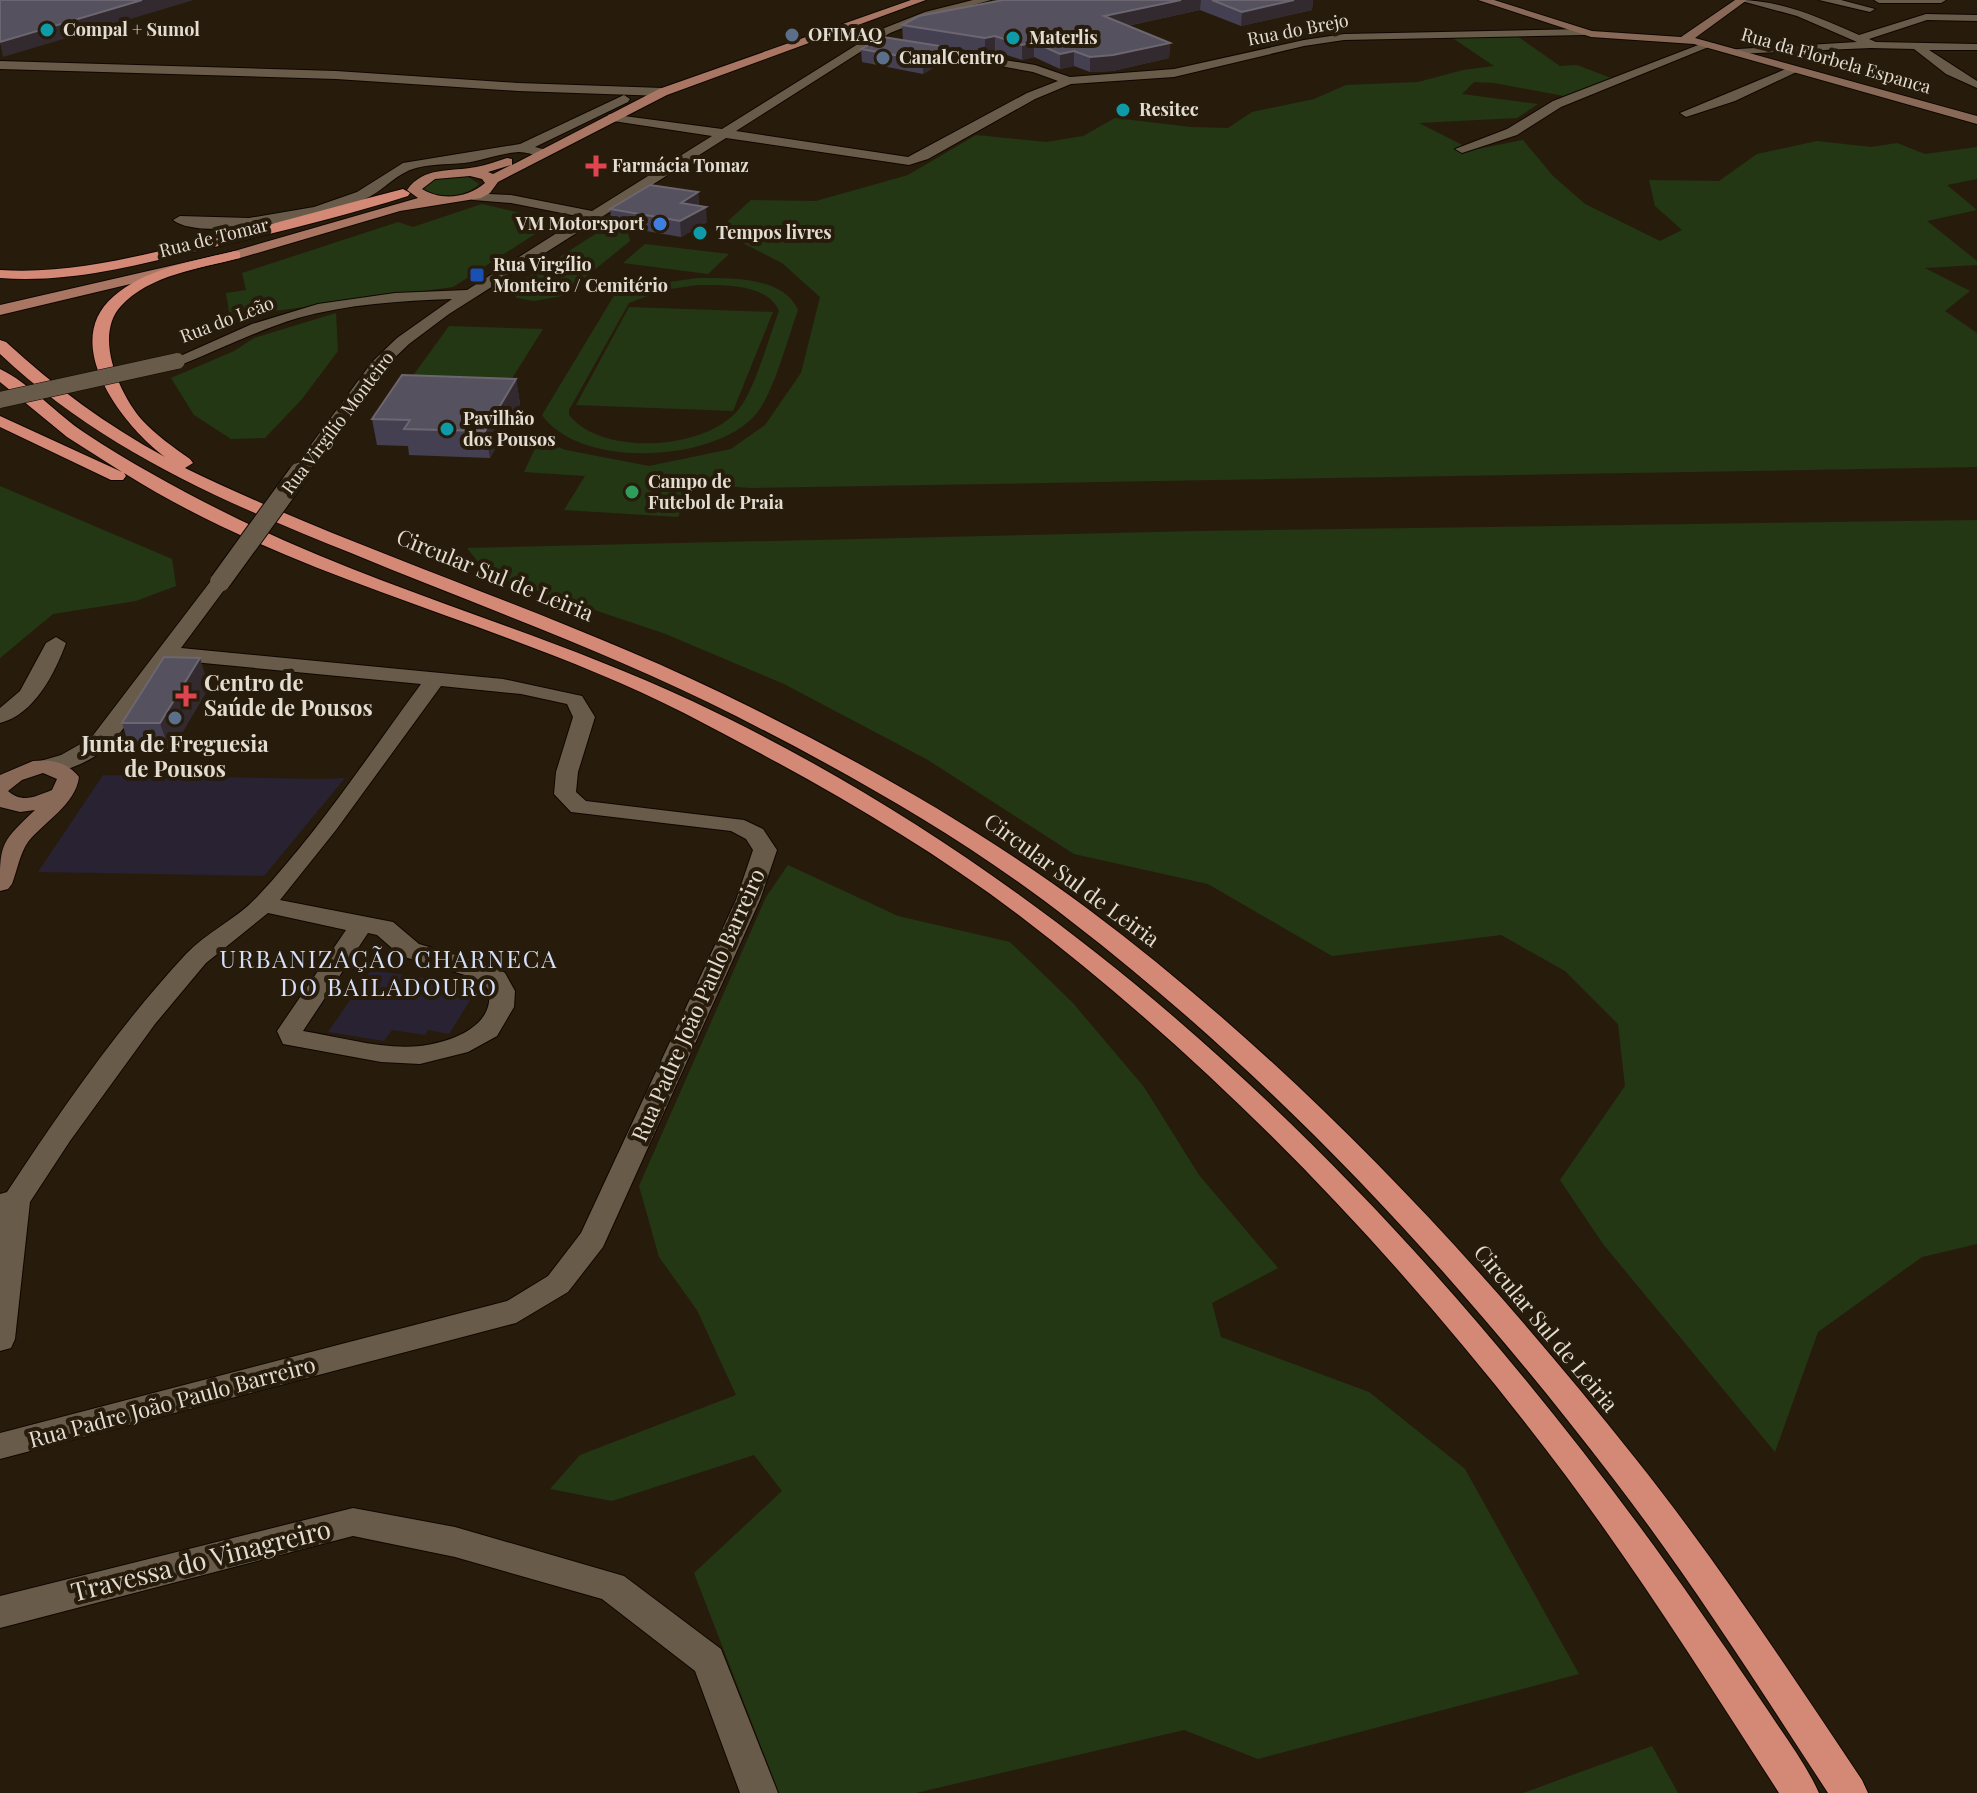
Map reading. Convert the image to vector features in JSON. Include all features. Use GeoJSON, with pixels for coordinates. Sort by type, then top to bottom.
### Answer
{"type":"FeatureCollection","features":[{"type":"Feature","properties":{"kind":"highway"},"geometry":{"type":"LineString","coordinates":[[0,274],[52,275],[137,261],[310,221],[409,190]]}},
{"type":"Feature","properties":{"kind":"highway"},"geometry":{"type":"LineString","coordinates":[[235,255],[136,288],[110,308],[103,335],[106,365],[119,401],[131,418],[146,434],[239,501]]}},
{"type":"Feature","properties":{"kind":"highway","name":"Circular Sul de Leiria"},"geometry":{"type":"LineString","coordinates":[[0,345],[31,377],[107,432],[186,478],[613,653],[796,738],[918,807],[1015,871],[1115,943],[1205,1016],[1297,1100],[1410,1212],[1470,1280],[1635,1479],[1701,1569],[1849,1793]]}},
{"type":"Feature","properties":{"kind":"highway"},"geometry":{"type":"LineString","coordinates":[[0,374],[30,402],[86,442],[211,513],[283,546],[681,704],[787,757],[855,795],[994,885],[1144,1000],[1338,1183],[1397,1245],[1484,1347],[1615,1514],[1737,1691],[1800,1793]]}},
{"type":"Feature","properties":{"kind":"highway"},"geometry":{"type":"LineString","coordinates":[[0,421],[186,509],[211,513]]}},
{"type":"Feature","properties":{"kind":"main road","name":"Rua de Tomar"},"geometry":{"type":"LineString","coordinates":[[0,310],[251,244],[358,212],[436,175],[471,172],[533,152],[663,92],[921,0]]}},
{"type":"Feature","properties":{"kind":"main road","name":"Rua de Tomar"},"geometry":{"type":"LineString","coordinates":[[0,303],[30,300],[235,255],[397,207],[435,199],[473,196],[533,152]]}},
{"type":"Feature","properties":{"kind":"main road","name":"Rua de Tomar"},"geometry":{"type":"LineString","coordinates":[[471,172],[490,184]]}},
{"type":"Feature","properties":{"kind":"main road"},"geometry":{"type":"LineString","coordinates":[[409,190],[435,199]]}},
{"type":"Feature","properties":{"kind":"street","name":"Rua Virgílio Monteiro"},"geometry":{"type":"LineString","coordinates":[[63,788],[93,759],[99,743],[385,357],[472,294],[727,135],[870,41],[918,17],[986,0]]}},
{"type":"Feature","properties":{"kind":"street","name":"Rua da Florbela Espanca"},"geometry":{"type":"LineString","coordinates":[[1483,0],[1584,32],[1685,39],[1710,44],[1977,120]]}},
{"type":"Feature","properties":{"kind":"street"},"geometry":{"type":"LineString","coordinates":[[1685,39],[1743,0],[1801,14],[1874,45]]}},
{"type":"Feature","properties":{"kind":"street"},"geometry":{"type":"LineString","coordinates":[[1824,0],[1870,9]]}},
{"type":"Feature","properties":{"kind":"street"},"geometry":{"type":"LineString","coordinates":[[1879,0],[1941,0]]}},
{"type":"Feature","properties":{"kind":"street"},"geometry":{"type":"LineString","coordinates":[[1860,38],[1926,17],[1977,18]]}},
{"type":"Feature","properties":{"kind":"street","name":"Rua do Brejo"},"geometry":{"type":"LineString","coordinates":[[1069,81],[1174,73],[1304,43],[1344,37],[1584,32]]}},
{"type":"Feature","properties":{"kind":"street"},"geometry":{"type":"LineString","coordinates":[[870,41],[886,44]]}},
{"type":"Feature","properties":{"kind":"street"},"geometry":{"type":"LineString","coordinates":[[1462,149],[1512,132],[1557,104],[1710,44]]}},
{"type":"Feature","properties":{"kind":"street"},"geometry":{"type":"LineString","coordinates":[[1738,52],[1874,45],[1977,47]]}},
{"type":"Feature","properties":{"kind":"street"},"geometry":{"type":"LineString","coordinates":[[901,46],[1035,69],[1069,81]]}},
{"type":"Feature","properties":{"kind":"street"},"geometry":{"type":"LineString","coordinates":[[1918,47],[1950,71],[1976,85]]}},
{"type":"Feature","properties":{"kind":"street"},"geometry":{"type":"LineString","coordinates":[[0,65],[336,75],[663,92]]}},
{"type":"Feature","properties":{"kind":"street"},"geometry":{"type":"LineString","coordinates":[[1686,113],[1797,69]]}},
{"type":"Feature","properties":{"kind":"street"},"geometry":{"type":"LineString","coordinates":[[613,117],[909,161],[1031,96],[1069,81]]}},
{"type":"Feature","properties":{"kind":"street"},"geometry":{"type":"LineString","coordinates":[[180,220],[223,226],[307,211],[364,194],[387,175],[409,165],[463,159],[503,149],[533,152],[643,89]]}},
{"type":"Feature","properties":{"kind":"street"},"geometry":{"type":"LineString","coordinates":[[490,184],[511,199]]}},
{"type":"Feature","properties":{"kind":"street"},"geometry":{"type":"LineString","coordinates":[[473,196],[511,199],[596,216]]}},
{"type":"Feature","properties":{"kind":"street","name":"Rua do Leão"},"geometry":{"type":"LineString","coordinates":[[0,400],[177,361],[269,323],[312,311],[387,299],[472,294]]}},
{"type":"Feature","properties":{"kind":"street"},"geometry":{"type":"LineString","coordinates":[[0,717],[17,705],[34,685],[49,664],[56,643]]}},
{"type":"Feature","properties":{"kind":"street","name":"Rua Padre João Paulo Barreiro"},"geometry":{"type":"LineString","coordinates":[[0,1446],[516,1311],[558,1284],[593,1239],[748,900],[765,850],[755,834],[736,825],[579,807],[565,794],[567,772],[584,717],[575,700],[544,690],[504,684],[167,653]]}},
{"type":"Feature","properties":{"kind":"street"},"geometry":{"type":"LineString","coordinates":[[0,1339],[8,1202],[197,957],[264,904],[328,825],[435,680]]}},
{"type":"Feature","properties":{"kind":"street","name":"Rua Virgílio Monteiro"},"geometry":{"type":"LineString","coordinates":[[34,768],[69,760],[99,743]]}},
{"type":"Feature","properties":{"kind":"street"},"geometry":{"type":"LineString","coordinates":[[2,795],[34,768]]}},
{"type":"Feature","properties":{"kind":"street"},"geometry":{"type":"LineString","coordinates":[[0,769],[60,769],[63,788],[45,813],[16,841],[0,884]]}},
{"type":"Feature","properties":{"kind":"street"},"geometry":{"type":"LineString","coordinates":[[2,795],[36,803],[63,788]]}},
{"type":"Feature","properties":{"kind":"street"},"geometry":{"type":"LineString","coordinates":[[2,795],[3,823],[16,841]]}},
{"type":"Feature","properties":{"kind":"street"},"geometry":{"type":"LineString","coordinates":[[264,904],[311,916],[362,924],[384,928],[410,950],[484,972],[496,979],[502,991],[501,1007],[488,1030],[459,1046],[420,1055],[381,1053],[292,1038],[290,1031],[362,924]]}},
{"type":"Feature","properties":{"kind":"street","name":"Travessa do Vinagreiro"},"geometry":{"type":"LineString","coordinates":[[0,1612],[353,1522],[455,1542],[612,1587],[709,1660],[759,1793]]}},
{"type":"Feature","properties":{"kind":"shaded area"},"geometry":{"type":"Polygon","coordinates":[[[103,775],[345,778],[264,876],[38,872],[103,775]]]}},
{"type":"Feature","properties":{"kind":"shaded area"},"geometry":{"type":"Polygon","coordinates":[[[371,970],[479,986],[449,1034],[428,1030],[425,1035],[392,1030],[384,1041],[328,1032],[371,970]]]}},
{"type":"Feature","properties":{"kind":"green space"},"geometry":{"type":"Polygon","coordinates":[[[1517,36],[1560,66],[1577,65],[1611,78],[1564,96],[1474,82],[1462,94],[1538,104],[1517,118],[1419,123],[1472,150],[1523,140],[1553,176],[1585,204],[1660,241],[1682,230],[1655,206],[1649,180],[1719,181],[1757,154],[1817,141],[1871,147],[1897,143],[1925,154],[1977,147],[1977,179],[1947,185],[1977,210],[1927,221],[1977,261],[1977,265],[1925,268],[1970,291],[1945,311],[1977,333],[1977,467],[752,488],[693,484],[678,517],[564,510],[585,476],[524,472],[539,440],[566,450],[649,466],[731,449],[765,425],[801,373],[820,297],[782,263],[727,235],[727,222],[751,200],[816,201],[908,175],[976,135],[1046,142],[1083,136],[1115,118],[1228,128],[1252,112],[1314,99],[1346,85],[1418,82],[1463,70],[1494,66],[1451,37],[1517,36]]]}},
{"type":"Feature","properties":{"kind":"green space"},"geometry":{"type":"Polygon","coordinates":[[[467,176],[479,184],[459,194],[435,194],[421,188],[432,179],[467,176]]]}},
{"type":"Feature","properties":{"kind":"green space"},"geometry":{"type":"Polygon","coordinates":[[[482,204],[555,221],[453,287],[230,317],[226,293],[246,290],[242,273],[398,222],[413,227],[482,204]]]}},
{"type":"Feature","properties":{"kind":"green space"},"geometry":{"type":"Polygon","coordinates":[[[605,228],[628,233],[630,241],[562,296],[534,301],[517,298],[509,289],[605,228]]]}},
{"type":"Feature","properties":{"kind":"green space"},"geometry":{"type":"Polygon","coordinates":[[[645,244],[729,254],[708,274],[623,263],[645,244]]]}},
{"type":"Feature","properties":{"kind":"green space"},"geometry":{"type":"Polygon","coordinates":[[[697,278],[739,279],[768,285],[791,299],[798,310],[763,405],[737,430],[711,442],[681,450],[616,452],[586,445],[561,433],[542,415],[615,294],[628,295],[656,284],[697,278]],[[698,285],[663,290],[629,303],[569,415],[584,428],[605,438],[654,443],[704,433],[724,423],[739,409],[756,376],[779,311],[765,295],[755,290],[698,285]]]}},
{"type":"Feature","properties":{"kind":"green space"},"geometry":{"type":"Polygon","coordinates":[[[629,307],[773,312],[733,411],[576,405],[629,307]]]}},
{"type":"Feature","properties":{"kind":"green space"},"geometry":{"type":"Polygon","coordinates":[[[336,313],[338,351],[302,399],[265,438],[231,439],[194,415],[171,378],[234,351],[254,338],[336,313]]]}},
{"type":"Feature","properties":{"kind":"green space"},"geometry":{"type":"Polygon","coordinates":[[[449,326],[543,329],[506,388],[407,384],[449,326]]]}},
{"type":"Feature","properties":{"kind":"green space"},"geometry":{"type":"Polygon","coordinates":[[[0,486],[172,559],[176,586],[136,601],[53,614],[0,658],[0,486]]]}},
{"type":"Feature","properties":{"kind":"green space"},"geometry":{"type":"Polygon","coordinates":[[[1977,520],[1977,1244],[1922,1257],[1818,1332],[1775,1452],[1603,1244],[1560,1180],[1625,1086],[1618,1024],[1565,971],[1501,935],[1332,956],[1208,884],[1074,854],[928,760],[784,684],[663,633],[487,574],[467,548],[1199,531],[1977,520]]]}},
{"type":"Feature","properties":{"kind":"green space"},"geometry":{"type":"Polygon","coordinates":[[[788,865],[898,916],[1010,942],[1072,1002],[1144,1087],[1199,1175],[1278,1268],[1212,1303],[1221,1337],[1369,1392],[1465,1469],[1579,1674],[1258,1759],[1184,1730],[916,1793],[779,1793],[694,1573],[782,1491],[754,1455],[612,1501],[550,1489],[580,1455],[736,1395],[697,1310],[659,1257],[639,1186],[766,897],[788,865]]]}},
{"type":"Feature","properties":{"kind":"green space"},"geometry":{"type":"Polygon","coordinates":[[[1652,1746],[1678,1793],[1523,1793],[1652,1746]]]}},
{"type":"Feature","properties":{"kind":"building"},"geometry":{"type":"Polygon","coordinates":[[[0,0],[142,0],[0,42],[0,0]]]}},
{"type":"Feature","properties":{"kind":"building"},"geometry":{"type":"Polygon","coordinates":[[[1003,0],[1181,0],[1104,16],[1170,43],[1113,55],[1090,57],[1074,51],[1060,54],[1034,42],[1022,45],[995,36],[985,38],[902,25],[919,16],[1003,0]]]}},
{"type":"Feature","properties":{"kind":"building"},"geometry":{"type":"Polygon","coordinates":[[[1212,0],[1294,0],[1242,12],[1212,0]]]}},
{"type":"Feature","properties":{"kind":"building"},"geometry":{"type":"Polygon","coordinates":[[[883,37],[946,47],[923,60],[861,49],[883,37]]]}},
{"type":"Feature","properties":{"kind":"building"},"geometry":{"type":"Polygon","coordinates":[[[650,185],[698,192],[681,203],[706,207],[680,221],[610,209],[650,185]]]}},
{"type":"Feature","properties":{"kind":"building"},"geometry":{"type":"Polygon","coordinates":[[[402,375],[516,379],[485,431],[404,429],[410,420],[372,419],[402,375]]]}},
{"type":"Feature","properties":{"kind":"building"},"geometry":{"type":"Polygon","coordinates":[[[164,657],[200,658],[160,723],[122,723],[164,657]]]}},
{"type":"Feature","properties":{"kind":"place","name":"Compal + Sumol"},"geometry":{"type":"Point","coordinates":[47,30]}},
{"type":"Feature","properties":{"kind":"place","name":"OFIMAQ"},"geometry":{"type":"Point","coordinates":[792,35]}},
{"type":"Feature","properties":{"kind":"place","name":"Materlis"},"geometry":{"type":"Point","coordinates":[1013,38]}},
{"type":"Feature","properties":{"kind":"place","name":"CanalCentro"},"geometry":{"type":"Point","coordinates":[883,58]}},
{"type":"Feature","properties":{"kind":"place","name":"Resitec"},"geometry":{"type":"Point","coordinates":[1123,110]}},
{"type":"Feature","properties":{"kind":"place","name":"Farmácia Tomaz"},"geometry":{"type":"Point","coordinates":[596,166]}},
{"type":"Feature","properties":{"kind":"place","name":"VM Motorsport"},"geometry":{"type":"Point","coordinates":[660,224]}},
{"type":"Feature","properties":{"kind":"place","name":"Tempos livres"},"geometry":{"type":"Point","coordinates":[700,233]}},
{"type":"Feature","properties":{"kind":"place","name":"Rua Virgílio Monteiro / Cemitério"},"geometry":{"type":"Point","coordinates":[477,275]}},
{"type":"Feature","properties":{"kind":"place","name":"Pavilhão dos Pousos"},"geometry":{"type":"Point","coordinates":[447,429]}},
{"type":"Feature","properties":{"kind":"place","name":"Campo de Futebol de Praia"},"geometry":{"type":"Point","coordinates":[632,492]}},
{"type":"Feature","properties":{"kind":"place","name":"Centro de Saúde de Pousos"},"geometry":{"type":"Point","coordinates":[186,696]}},
{"type":"Feature","properties":{"kind":"place","name":"Junta de Freguesia de Pousos"},"geometry":{"type":"Point","coordinates":[175,718]}},
{"type":"Feature","properties":{"kind":"district","name":"URBANIZAÇÃO CHARNECA DO BAILADOURO"},"geometry":{"type":"Point","coordinates":[389,974]}}]}
